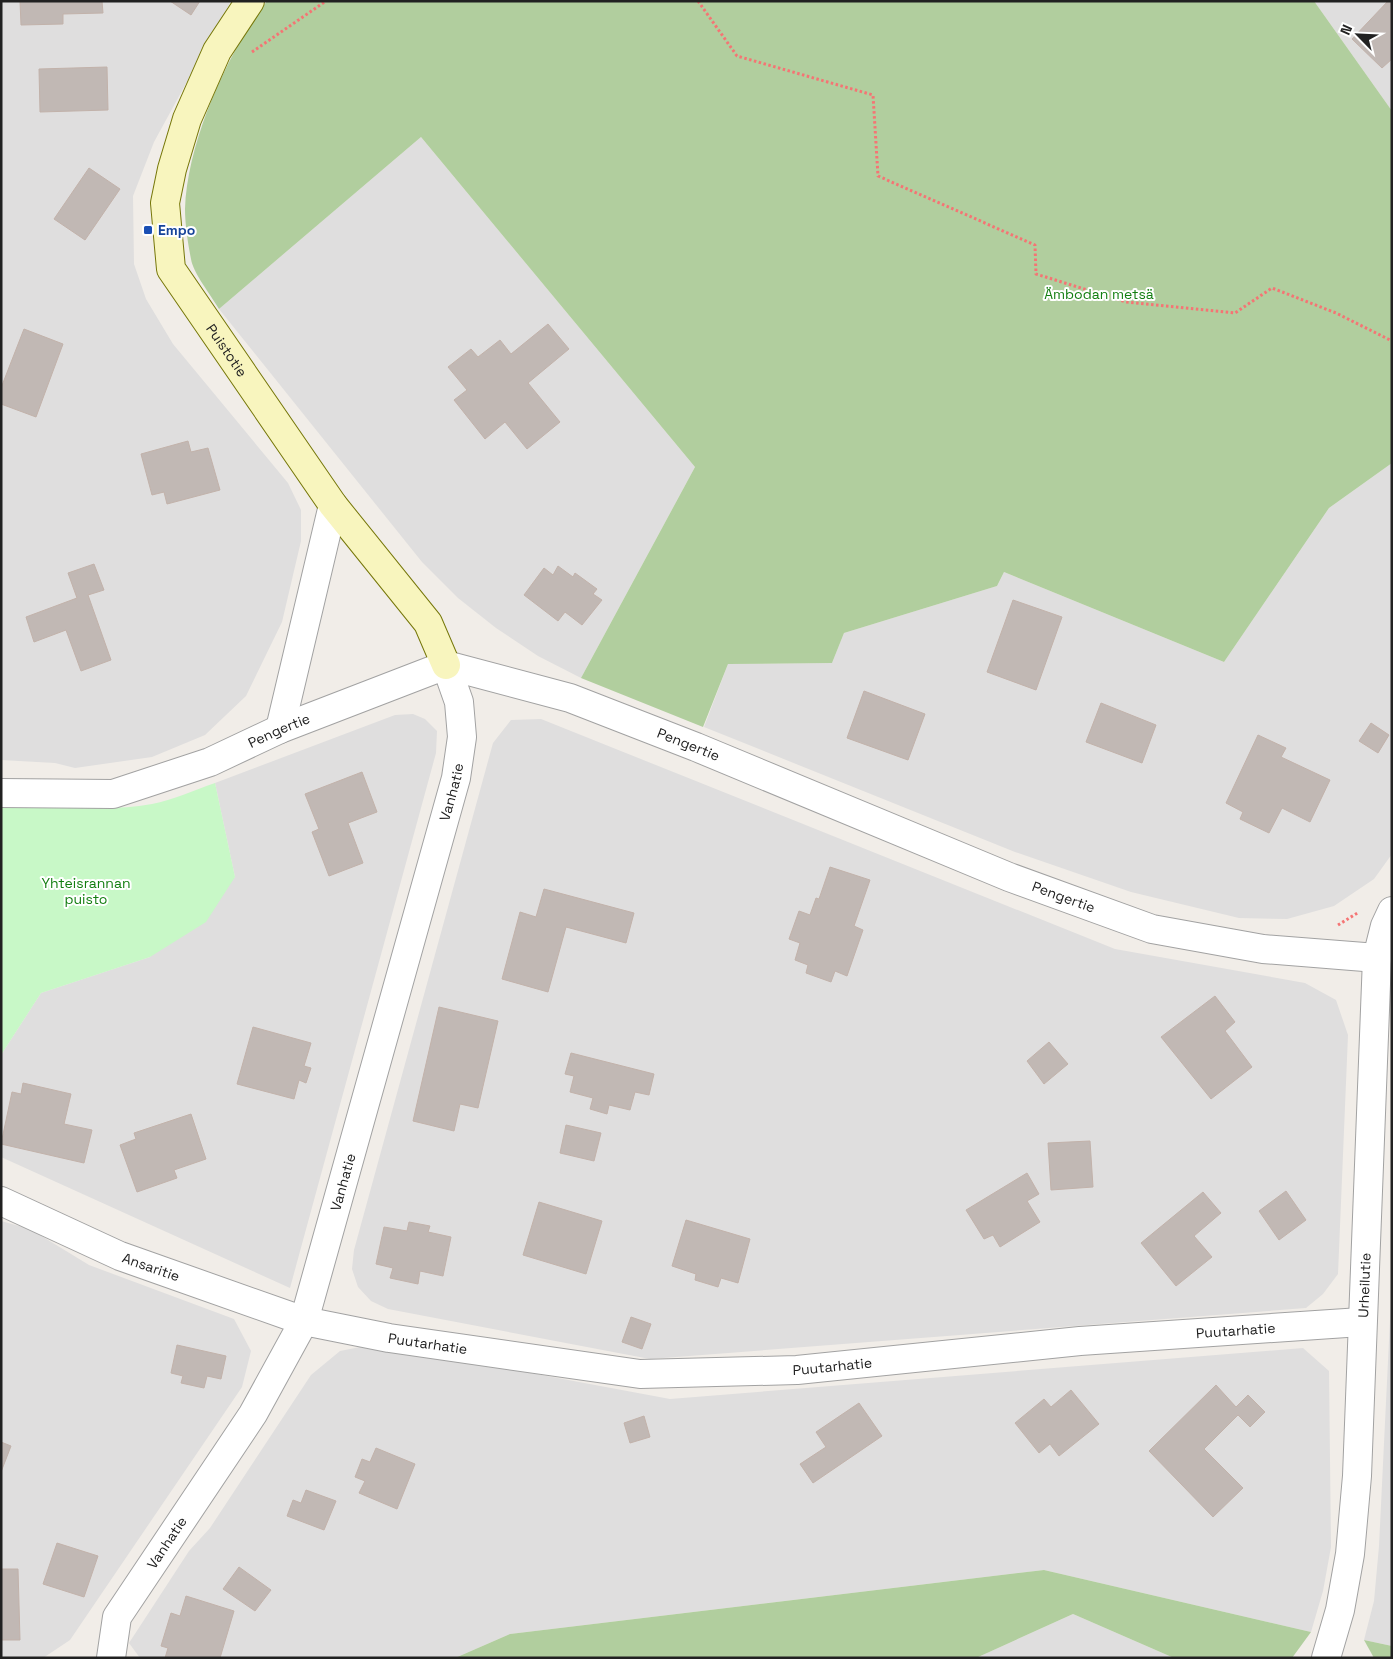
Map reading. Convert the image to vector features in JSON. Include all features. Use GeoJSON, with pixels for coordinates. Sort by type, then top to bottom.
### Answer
{"type":"FeatureCollection","features":[{"type":"Feature","properties":{"kind":"street","name":"Puistotie"},"geometry":{"type":"LineString","coordinates":[[250,1],[218,51],[188,119],[172,169],[165,203],[171,269],[333,505],[428,623],[446,665]]}},
{"type":"Feature","properties":{"kind":"street"},"geometry":{"type":"LineString","coordinates":[[280,729],[333,505]]}},
{"type":"Feature","properties":{"kind":"street","name":"Pengertie"},"geometry":{"type":"LineString","coordinates":[[1,793],[112,794],[210,762],[280,729],[446,665],[570,698],[705,751],[1009,877],[1152,929],[1263,949],[1376,958]]}},
{"type":"Feature","properties":{"kind":"street","name":"Vanhatie"},"geometry":{"type":"LineString","coordinates":[[111,1658],[117,1617],[253,1414],[304,1321],[456,778],[462,737],[459,702],[446,665]]}},
{"type":"Feature","properties":{"kind":"street","name":"Urheilutie"},"geometry":{"type":"LineString","coordinates":[[1326,1658],[1340,1610],[1350,1554],[1357,1476],[1361,1322],[1376,958],[1385,926],[1392,911]]}},
{"type":"Feature","properties":{"kind":"street","name":"Ansaritie"},"geometry":{"type":"LineString","coordinates":[[1,1201],[120,1256],[304,1321]]}},
{"type":"Feature","properties":{"kind":"street","name":"Puutarhatie"},"geometry":{"type":"LineString","coordinates":[[304,1321],[389,1338],[640,1374],[797,1370],[1080,1341],[1361,1322]]}},
{"type":"Feature","properties":{"kind":"path"},"geometry":{"type":"LineString","coordinates":[[248,55],[326,1]]}},
{"type":"Feature","properties":{"kind":"path"},"geometry":{"type":"LineString","coordinates":[[698,1],[738,56],[873,95],[878,176],[1035,245],[1036,274],[1126,302],[1235,313],[1272,288],[1336,313],[1392,341]]}},
{"type":"Feature","properties":{"kind":"shaded area"},"geometry":{"type":"Polygon","coordinates":[[[1,1],[231,1],[154,142],[133,196],[134,264],[146,299],[173,344],[288,483],[301,510],[301,541],[282,622],[246,696],[205,735],[152,757],[75,768],[55,763],[1,760],[1,1]]]}},
{"type":"Feature","properties":{"kind":"shaded area"},"geometry":{"type":"Polygon","coordinates":[[[1314,1],[1392,1],[1392,111],[1314,1]]]}},
{"type":"Feature","properties":{"kind":"shaded area"},"geometry":{"type":"Polygon","coordinates":[[[421,137],[695,467],[581,678],[538,656],[496,628],[458,598],[422,562],[219,309],[421,137]]]}},
{"type":"Feature","properties":{"kind":"shaded area"},"geometry":{"type":"Polygon","coordinates":[[[1392,463],[1392,854],[1374,879],[1334,906],[1287,919],[1239,918],[1131,892],[1015,852],[704,727],[728,664],[832,663],[844,633],[997,586],[1004,572],[1224,662],[1329,508],[1392,463]]]}},
{"type":"Feature","properties":{"kind":"shaded area"},"geometry":{"type":"Polygon","coordinates":[[[413,714],[425,719],[437,731],[436,753],[290,1288],[1,1157],[1,1055],[41,993],[150,957],[235,877],[215,783],[395,715],[413,714]]]}},
{"type":"Feature","properties":{"kind":"shaded area"},"geometry":{"type":"Polygon","coordinates":[[[541,719],[1115,949],[1305,983],[1336,1000],[1348,1035],[1338,1274],[1323,1294],[1306,1308],[650,1359],[388,1309],[371,1301],[358,1287],[352,1269],[354,1250],[493,743],[511,720],[541,719]]]}},
{"type":"Feature","properties":{"kind":"shaded area"},"geometry":{"type":"Polygon","coordinates":[[[1,1221],[30,1229],[89,1265],[234,1319],[251,1351],[242,1387],[70,1640],[43,1658],[1,1658],[1,1221]]]}},
{"type":"Feature","properties":{"kind":"shaded area"},"geometry":{"type":"Polygon","coordinates":[[[1392,1279],[1392,1646],[1364,1640],[1374,1601],[1379,1546],[1392,1279]]]}},
{"type":"Feature","properties":{"kind":"shaded area"},"geometry":{"type":"Polygon","coordinates":[[[375,1344],[670,1399],[1303,1348],[1329,1371],[1331,1547],[1323,1591],[1311,1632],[1044,1570],[510,1634],[455,1658],[140,1658],[129,1643],[189,1551],[210,1528],[311,1375],[340,1351],[375,1344]]]}},
{"type":"Feature","properties":{"kind":"shaded area"},"geometry":{"type":"Polygon","coordinates":[[[1073,1614],[1174,1658],[976,1658],[1073,1614]]]}},
{"type":"Feature","properties":{"kind":"green space","name":"Ämbodan metsä"},"geometry":{"type":"Polygon","coordinates":[[[267,1],[1314,1],[1392,111],[1392,463],[1329,508],[1224,662],[1004,572],[997,586],[844,633],[832,663],[728,664],[703,727],[581,678],[695,467],[421,137],[219,309],[192,265],[185,215],[187,183],[201,128],[224,72],[252,22],[267,1]]]}},
{"type":"Feature","properties":{"kind":"green space","name":"Yhteisrannan puisto"},"geometry":{"type":"Polygon","coordinates":[[[215,783],[235,877],[206,922],[150,957],[41,993],[1,1055],[1,805],[95,808],[133,807],[168,800],[215,783]]]}},
{"type":"Feature","properties":{"kind":"green space"},"geometry":{"type":"Polygon","coordinates":[[[1044,1570],[1311,1632],[1292,1658],[1174,1658],[1073,1614],[976,1658],[455,1658],[510,1634],[1044,1570]]]}},
{"type":"Feature","properties":{"kind":"green space"},"geometry":{"type":"Polygon","coordinates":[[[1364,1640],[1392,1646],[1392,1658],[1374,1658],[1364,1640]]]}},
{"type":"Feature","properties":{"kind":"building"},"geometry":{"type":"Polygon","coordinates":[[[20,1],[102,1],[103,13],[63,14],[63,24],[21,25],[20,1]]]}},
{"type":"Feature","properties":{"kind":"building"},"geometry":{"type":"Polygon","coordinates":[[[170,1],[200,1],[191,15],[170,1]]]}},
{"type":"Feature","properties":{"kind":"building"},"geometry":{"type":"Polygon","coordinates":[[[1388,1],[1392,1],[1392,59],[1382,68],[1352,39],[1388,1]]]}},
{"type":"Feature","properties":{"kind":"building"},"geometry":{"type":"Polygon","coordinates":[[[107,67],[108,110],[40,112],[39,69],[107,67]]]}},
{"type":"Feature","properties":{"kind":"building"},"geometry":{"type":"Polygon","coordinates":[[[89,168],[120,189],[85,240],[54,219],[89,168]]]}},
{"type":"Feature","properties":{"kind":"building"},"geometry":{"type":"Polygon","coordinates":[[[548,324],[569,349],[528,383],[560,422],[527,449],[505,422],[485,439],[454,400],[467,390],[448,367],[471,349],[478,357],[500,340],[511,354],[548,324]]]}},
{"type":"Feature","properties":{"kind":"building"},"geometry":{"type":"Polygon","coordinates":[[[24,329],[63,344],[36,417],[1,404],[1,388],[24,329]]]}},
{"type":"Feature","properties":{"kind":"building"},"geometry":{"type":"Polygon","coordinates":[[[188,441],[191,452],[208,448],[220,490],[167,504],[164,492],[152,495],[141,454],[188,441]]]}},
{"type":"Feature","properties":{"kind":"building"},"geometry":{"type":"Polygon","coordinates":[[[94,564],[104,590],[88,595],[111,660],[81,671],[66,630],[34,642],[26,617],[77,598],[68,573],[94,564]]]}},
{"type":"Feature","properties":{"kind":"building"},"geometry":{"type":"Polygon","coordinates":[[[558,566],[573,577],[575,573],[597,589],[593,594],[602,600],[582,625],[565,612],[558,621],[524,595],[544,568],[553,575],[558,566]]]}},
{"type":"Feature","properties":{"kind":"building"},"geometry":{"type":"Polygon","coordinates":[[[1013,600],[1062,617],[1036,690],[987,672],[1013,600]]]}},
{"type":"Feature","properties":{"kind":"building"},"geometry":{"type":"Polygon","coordinates":[[[864,691],[925,714],[908,760],[847,738],[864,691]]]}},
{"type":"Feature","properties":{"kind":"building"},"geometry":{"type":"Polygon","coordinates":[[[1101,703],[1156,725],[1142,763],[1086,742],[1101,703]]]}},
{"type":"Feature","properties":{"kind":"building"},"geometry":{"type":"Polygon","coordinates":[[[1371,723],[1389,735],[1378,753],[1359,741],[1371,723]]]}},
{"type":"Feature","properties":{"kind":"building"},"geometry":{"type":"Polygon","coordinates":[[[1258,735],[1286,748],[1281,757],[1330,780],[1310,822],[1282,808],[1269,833],[1240,819],[1243,812],[1226,803],[1258,735]]]}},
{"type":"Feature","properties":{"kind":"building"},"geometry":{"type":"Polygon","coordinates":[[[362,772],[377,812],[348,823],[363,863],[329,876],[312,832],[319,829],[305,794],[362,772]]]}},
{"type":"Feature","properties":{"kind":"building"},"geometry":{"type":"Polygon","coordinates":[[[830,867],[870,880],[854,926],[863,930],[847,976],[835,971],[831,982],[806,973],[808,965],[795,960],[800,943],[789,939],[799,911],[810,915],[816,898],[819,899],[830,867]]]}},
{"type":"Feature","properties":{"kind":"building"},"geometry":{"type":"Polygon","coordinates":[[[544,889],[634,913],[626,943],[566,927],[548,992],[502,979],[520,912],[536,917],[544,889]]]}},
{"type":"Feature","properties":{"kind":"building"},"geometry":{"type":"Polygon","coordinates":[[[1215,996],[1235,1022],[1225,1031],[1252,1067],[1211,1099],[1161,1037],[1215,996]]]}},
{"type":"Feature","properties":{"kind":"building"},"geometry":{"type":"Polygon","coordinates":[[[439,1007],[498,1021],[478,1108],[460,1104],[454,1131],[413,1121],[439,1007]]]}},
{"type":"Feature","properties":{"kind":"building"},"geometry":{"type":"Polygon","coordinates":[[[253,1027],[311,1043],[304,1066],[311,1068],[306,1083],[299,1080],[294,1099],[237,1084],[253,1027]]]}},
{"type":"Feature","properties":{"kind":"building"},"geometry":{"type":"Polygon","coordinates":[[[1049,1042],[1068,1064],[1044,1084],[1027,1061],[1049,1042]]]}},
{"type":"Feature","properties":{"kind":"building"},"geometry":{"type":"Polygon","coordinates":[[[571,1053],[654,1074],[649,1095],[635,1092],[630,1110],[609,1105],[607,1114],[590,1109],[593,1098],[570,1092],[574,1076],[565,1074],[571,1053]]]}},
{"type":"Feature","properties":{"kind":"building"},"geometry":{"type":"Polygon","coordinates":[[[23,1083],[71,1094],[64,1124],[92,1130],[84,1163],[1,1144],[12,1092],[21,1094],[23,1083]]]}},
{"type":"Feature","properties":{"kind":"building"},"geometry":{"type":"Polygon","coordinates":[[[191,1114],[206,1159],[174,1170],[177,1178],[137,1192],[120,1145],[136,1139],[134,1133],[191,1114]]]}},
{"type":"Feature","properties":{"kind":"building"},"geometry":{"type":"Polygon","coordinates":[[[566,1125],[601,1133],[594,1161],[560,1153],[566,1125]]]}},
{"type":"Feature","properties":{"kind":"building"},"geometry":{"type":"Polygon","coordinates":[[[1090,1141],[1093,1187],[1051,1190],[1048,1143],[1090,1141]]]}},
{"type":"Feature","properties":{"kind":"building"},"geometry":{"type":"Polygon","coordinates":[[[1027,1173],[1039,1194],[1027,1201],[1040,1222],[1000,1247],[993,1235],[984,1239],[966,1210],[1027,1173]]]}},
{"type":"Feature","properties":{"kind":"building"},"geometry":{"type":"Polygon","coordinates":[[[1286,1191],[1306,1220],[1279,1240],[1259,1211],[1286,1191]]]}},
{"type":"Feature","properties":{"kind":"building"},"geometry":{"type":"Polygon","coordinates":[[[1203,1192],[1221,1213],[1194,1236],[1212,1257],[1176,1286],[1141,1243],[1203,1192]]]}},
{"type":"Feature","properties":{"kind":"building"},"geometry":{"type":"Polygon","coordinates":[[[539,1202],[602,1221],[586,1274],[523,1255],[539,1202]]]}},
{"type":"Feature","properties":{"kind":"building"},"geometry":{"type":"Polygon","coordinates":[[[686,1220],[750,1239],[738,1283],[721,1278],[718,1287],[695,1280],[696,1274],[672,1266],[686,1220]]]}},
{"type":"Feature","properties":{"kind":"building"},"geometry":{"type":"Polygon","coordinates":[[[409,1222],[430,1226],[428,1232],[451,1237],[443,1276],[420,1271],[418,1284],[390,1278],[393,1268],[376,1264],[384,1227],[407,1231],[409,1222]]]}},
{"type":"Feature","properties":{"kind":"building"},"geometry":{"type":"Polygon","coordinates":[[[631,1317],[651,1324],[642,1349],[622,1342],[631,1317]]]}},
{"type":"Feature","properties":{"kind":"building"},"geometry":{"type":"Polygon","coordinates":[[[177,1345],[226,1356],[221,1379],[207,1376],[204,1388],[181,1383],[183,1376],[171,1373],[177,1345]]]}},
{"type":"Feature","properties":{"kind":"building"},"geometry":{"type":"Polygon","coordinates":[[[1216,1385],[1236,1407],[1248,1395],[1265,1412],[1250,1427],[1238,1415],[1204,1449],[1243,1488],[1213,1517],[1149,1451],[1216,1385]]]}},
{"type":"Feature","properties":{"kind":"building"},"geometry":{"type":"Polygon","coordinates":[[[1071,1390],[1099,1424],[1059,1456],[1050,1444],[1039,1453],[1015,1423],[1044,1399],[1051,1407],[1071,1390]]]}},
{"type":"Feature","properties":{"kind":"building"},"geometry":{"type":"Polygon","coordinates":[[[859,1403],[882,1436],[813,1483],[800,1464],[826,1447],[816,1432],[859,1403]]]}},
{"type":"Feature","properties":{"kind":"building"},"geometry":{"type":"Polygon","coordinates":[[[644,1416],[650,1437],[630,1443],[624,1423],[644,1416]]]}},
{"type":"Feature","properties":{"kind":"building"},"geometry":{"type":"Polygon","coordinates":[[[1,1442],[11,1446],[1,1472],[1,1442]]]}},
{"type":"Feature","properties":{"kind":"building"},"geometry":{"type":"Polygon","coordinates":[[[376,1448],[415,1464],[397,1509],[359,1493],[365,1481],[355,1477],[362,1459],[370,1462],[376,1448]]]}},
{"type":"Feature","properties":{"kind":"building"},"geometry":{"type":"Polygon","coordinates":[[[306,1490],[336,1501],[324,1530],[287,1516],[293,1500],[301,1503],[306,1490]]]}},
{"type":"Feature","properties":{"kind":"building"},"geometry":{"type":"Polygon","coordinates":[[[57,1543],[98,1556],[84,1597],[43,1584],[57,1543]]]}},
{"type":"Feature","properties":{"kind":"building"},"geometry":{"type":"Polygon","coordinates":[[[239,1567],[271,1590],[255,1611],[223,1589],[239,1567]]]}},
{"type":"Feature","properties":{"kind":"building"},"geometry":{"type":"Polygon","coordinates":[[[1,1569],[18,1569],[20,1640],[1,1640],[1,1569]]]}},
{"type":"Feature","properties":{"kind":"building"},"geometry":{"type":"Polygon","coordinates":[[[186,1596],[234,1611],[220,1658],[165,1658],[168,1648],[161,1646],[171,1613],[180,1616],[186,1596]]]}},
{"type":"Feature","properties":{"kind":"place","name":"Empo"},"geometry":{"type":"Point","coordinates":[148,230]}}]}
